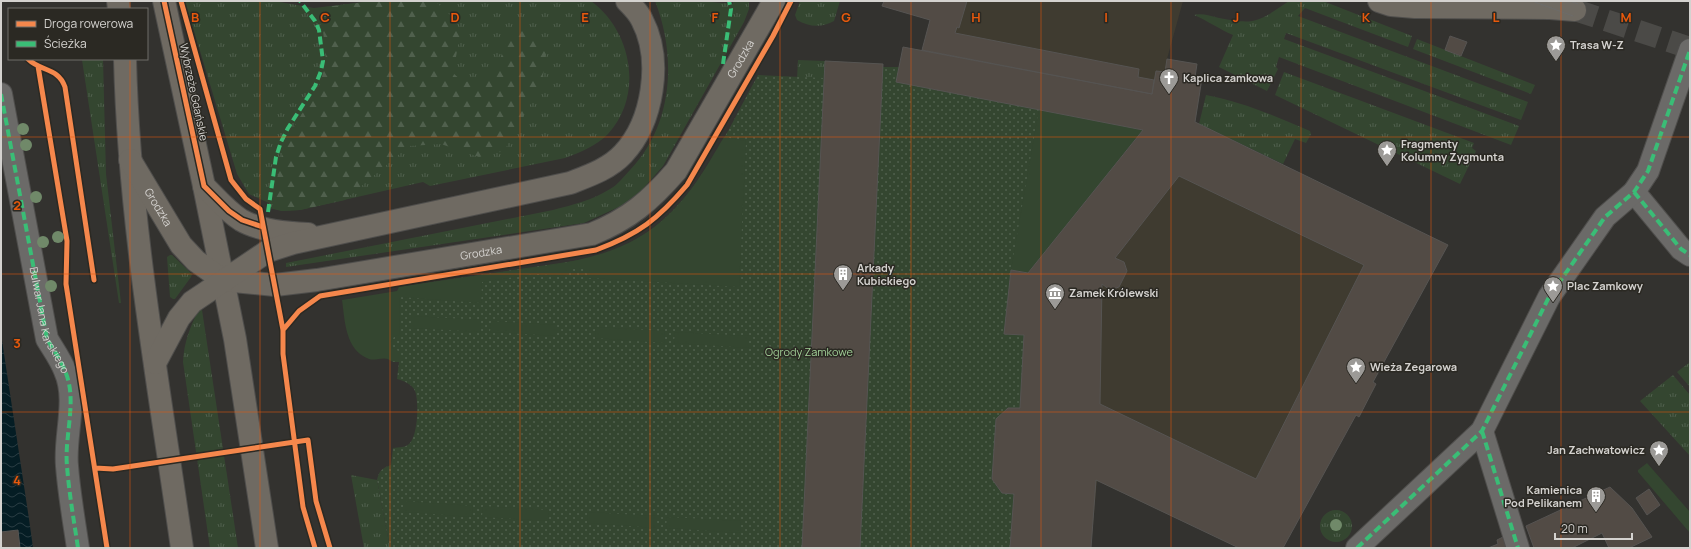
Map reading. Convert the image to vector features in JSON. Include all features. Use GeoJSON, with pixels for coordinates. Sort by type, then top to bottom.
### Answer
{"type":"FeatureCollection","features":[{"type":"Feature","properties":{"kind":"main road","name":"Wybrzeże Gdańskie"},"geometry":{"type":"LineString","coordinates":[[164,1],[204,186],[238,359],[267,548]]}},
{"type":"Feature","properties":{"kind":"main road"},"geometry":{"type":"LineString","coordinates":[[155,363],[179,318],[192,302],[268,251],[293,243],[328,235],[570,183],[610,165],[623,154],[637,135],[647,113],[652,96],[652,54],[649,36],[643,20],[627,1]]}},
{"type":"Feature","properties":{"kind":"main road","name":"Grodzka"},"geometry":{"type":"LineString","coordinates":[[130,160],[181,245],[196,261],[223,280],[275,285],[317,280],[592,234],[611,226],[634,212],[656,194],[676,171],[774,1]]}},
{"type":"Feature","properties":{"kind":"main road"},"geometry":{"type":"LineString","coordinates":[[1379,1],[1392,5],[1415,7],[1563,5]]}},
{"type":"Feature","properties":{"kind":"main road"},"geometry":{"type":"LineString","coordinates":[[125,60],[130,160],[142,274],[182,548]]}},
{"type":"Feature","properties":{"kind":"main road"},"geometry":{"type":"LineString","coordinates":[[204,186],[229,211],[242,220],[253,225],[292,233],[328,235]]}},
{"type":"Feature","properties":{"kind":"street"},"geometry":{"type":"LineString","coordinates":[[1357,548],[1482,431],[1549,297],[1605,217],[1634,192],[1648,170],[1690,50]]}},
{"type":"Feature","properties":{"kind":"street","name":"Bulwar Jana Karskiego"},"geometry":{"type":"LineString","coordinates":[[1,94],[45,332],[47,339],[66,372],[70,394],[71,415],[66,449],[78,548]]}},
{"type":"Feature","properties":{"kind":"street"},"geometry":{"type":"LineString","coordinates":[[1634,192],[1681,249],[1690,255]]}},
{"type":"Feature","properties":{"kind":"street"},"geometry":{"type":"LineString","coordinates":[[1482,431],[1516,540]]}},
{"type":"Feature","properties":{"kind":"shaded area"},"geometry":{"type":"Polygon","coordinates":[[[884,1],[1183,1],[1167,59],[1197,64],[1195,77],[1202,78],[1195,122],[1448,245],[1373,382],[1376,384],[1359,417],[1355,415],[1283,548],[1239,548],[1097,481],[1091,548],[1010,548],[1002,493],[992,479],[996,419],[1008,408],[1020,408],[1024,335],[1004,334],[1011,270],[896,82],[903,47],[922,50],[930,20],[882,6],[884,1]]]}},
{"type":"Feature","properties":{"kind":"green space"},"geometry":{"type":"Polygon","coordinates":[[[185,1],[274,1],[314,8],[373,1],[591,1],[605,14],[616,29],[624,46],[628,64],[629,83],[626,101],[619,118],[608,134],[593,145],[565,158],[430,186],[423,182],[300,210],[282,211],[269,208],[269,203],[249,194],[237,174],[185,1]]]}},
{"type":"Feature","properties":{"kind":"green space"},"geometry":{"type":"Polygon","coordinates":[[[373,1],[435,1],[450,15],[460,35],[453,73],[463,82],[480,80],[498,65],[508,36],[518,28],[535,31],[546,54],[542,83],[504,151],[479,157],[441,144],[409,146],[345,200],[300,210],[282,211],[275,209],[278,171],[284,147],[291,132],[320,84],[326,62],[323,30],[325,7],[373,1]]]}},
{"type":"Feature","properties":{"kind":"green space"},"geometry":{"type":"Polygon","coordinates":[[[655,1],[701,1],[733,4],[733,1],[749,1],[749,9],[744,22],[663,166],[641,191],[621,206],[584,223],[286,267],[286,263],[553,210],[590,199],[613,187],[630,170],[644,152],[655,132],[663,112],[667,90],[668,67],[662,22],[655,1]]]}},
{"type":"Feature","properties":{"kind":"green space"},"geometry":{"type":"Polygon","coordinates":[[[800,1],[840,1],[834,21],[825,25],[816,26],[797,20],[795,15],[800,1]]]}},
{"type":"Feature","properties":{"kind":"green space"},"geometry":{"type":"Polygon","coordinates":[[[1289,1],[1323,1],[1412,36],[1408,47],[1305,8],[1298,16],[1528,102],[1521,120],[1286,33],[1284,39],[1519,126],[1511,145],[1279,57],[1276,67],[1278,69],[1267,91],[1219,67],[1233,35],[1194,15],[1197,14],[1241,21],[1256,20],[1270,14],[1289,1]]]}},
{"type":"Feature","properties":{"kind":"green space"},"geometry":{"type":"Polygon","coordinates":[[[1417,39],[1535,85],[1531,94],[1413,49],[1417,39]]]}},
{"type":"Feature","properties":{"kind":"green space"},"geometry":{"type":"Polygon","coordinates":[[[82,60],[103,60],[106,174],[121,303],[119,303],[82,60]]]}},
{"type":"Feature","properties":{"kind":"green space"},"geometry":{"type":"Polygon","coordinates":[[[798,60],[825,61],[823,99],[796,98],[798,60]]]}},
{"type":"Feature","properties":{"kind":"green space","name":"Ogrody Zamkowe"},"geometry":{"type":"Polygon","coordinates":[[[825,61],[883,64],[883,67],[899,67],[897,80],[1039,109],[1028,273],[1011,271],[1004,334],[1024,335],[1020,408],[1008,408],[996,419],[992,479],[1002,493],[1014,494],[1010,548],[390,548],[377,480],[381,470],[391,465],[393,448],[406,446],[413,439],[417,409],[415,391],[412,386],[397,379],[399,362],[393,362],[388,359],[399,287],[574,261],[622,247],[647,233],[668,215],[687,195],[718,149],[758,75],[824,78],[825,61]]]}},
{"type":"Feature","properties":{"kind":"green space"},"geometry":{"type":"Polygon","coordinates":[[[1284,72],[1474,143],[1472,148],[1476,151],[1460,184],[1275,95],[1284,72]]]}},
{"type":"Feature","properties":{"kind":"green space"},"geometry":{"type":"Polygon","coordinates":[[[1206,95],[1233,101],[1259,110],[1310,131],[1311,134],[1306,143],[1295,139],[1283,164],[1199,124],[1206,95]]]}},
{"type":"Feature","properties":{"kind":"green space"},"geometry":{"type":"Polygon","coordinates":[[[1039,109],[1143,130],[1028,273],[1011,270],[1039,109]]]}},
{"type":"Feature","properties":{"kind":"green space"},"geometry":{"type":"Polygon","coordinates":[[[724,137],[746,141],[739,287],[589,278],[585,270],[577,268],[571,271],[567,276],[535,274],[482,282],[481,303],[400,297],[399,335],[395,336],[391,341],[392,347],[399,351],[399,362],[386,359],[369,359],[361,355],[351,342],[346,326],[342,300],[397,291],[399,287],[551,265],[591,257],[629,243],[646,233],[673,211],[697,181],[724,137]]]}},
{"type":"Feature","properties":{"kind":"green space"},"geometry":{"type":"Polygon","coordinates":[[[172,255],[192,274],[175,299],[170,297],[167,257],[172,255]]]}},
{"type":"Feature","properties":{"kind":"green space"},"geometry":{"type":"Polygon","coordinates":[[[199,309],[202,310],[238,548],[210,548],[183,362],[188,335],[199,309]]]}},
{"type":"Feature","properties":{"kind":"green space"},"geometry":{"type":"Polygon","coordinates":[[[413,316],[481,320],[480,332],[413,328],[413,316]]]}},
{"type":"Feature","properties":{"kind":"green space"},"geometry":{"type":"Polygon","coordinates":[[[491,321],[556,325],[556,336],[490,332],[491,321]]]}},
{"type":"Feature","properties":{"kind":"green space"},"geometry":{"type":"Polygon","coordinates":[[[596,327],[665,331],[664,343],[595,338],[596,327]]]}},
{"type":"Feature","properties":{"kind":"green space"},"geometry":{"type":"Polygon","coordinates":[[[675,332],[749,336],[749,348],[674,343],[675,332]]]}},
{"type":"Feature","properties":{"kind":"green space"},"geometry":{"type":"Polygon","coordinates":[[[1690,362],[1690,387],[1677,372],[1690,362]]]}},
{"type":"Feature","properties":{"kind":"green space"},"geometry":{"type":"Polygon","coordinates":[[[1673,375],[1690,395],[1690,456],[1640,401],[1673,375]]]}},
{"type":"Feature","properties":{"kind":"green space"},"geometry":{"type":"Polygon","coordinates":[[[1647,463],[1690,512],[1690,533],[1638,472],[1638,470],[1647,463]]]}},
{"type":"Feature","properties":{"kind":"green space"},"geometry":{"type":"Polygon","coordinates":[[[351,475],[377,480],[390,548],[364,548],[351,475]]]}},
{"type":"Feature","properties":{"kind":"green space"},"geometry":{"type":"Polygon","coordinates":[[[405,501],[473,506],[472,517],[405,512],[405,501]]]}},
{"type":"Feature","properties":{"kind":"green space"},"geometry":{"type":"Polygon","coordinates":[[[483,506],[549,510],[548,521],[482,517],[483,506]]]}},
{"type":"Feature","properties":{"kind":"green space"},"geometry":{"type":"Polygon","coordinates":[[[1336,510],[1342,511],[1349,517],[1352,526],[1351,532],[1345,539],[1336,542],[1330,541],[1323,535],[1320,526],[1321,520],[1327,513],[1336,510]]]}},
{"type":"Feature","properties":{"kind":"green space"},"geometry":{"type":"Polygon","coordinates":[[[588,512],[656,516],[656,528],[587,523],[588,512]]]}},
{"type":"Feature","properties":{"kind":"green space"},"geometry":{"type":"Polygon","coordinates":[[[667,517],[741,521],[740,533],[666,528],[667,517]]]}},
{"type":"Feature","properties":{"kind":"water"},"geometry":{"type":"Polygon","coordinates":[[[1,334],[29,519],[33,548],[1,548],[1,334]]]}},
{"type":"Feature","properties":{"kind":"building"},"geometry":{"type":"Polygon","coordinates":[[[884,1],[967,1],[959,28],[957,27],[955,33],[1139,69],[1138,77],[1154,80],[1152,94],[922,50],[930,20],[882,6],[884,1]]]}},
{"type":"Feature","properties":{"kind":"building"},"geometry":{"type":"Polygon","coordinates":[[[1450,36],[1467,42],[1461,56],[1445,50],[1450,36]]]}},
{"type":"Feature","properties":{"kind":"building","name":"Zamek Królewski"},"geometry":{"type":"Polygon","coordinates":[[[903,47],[1152,94],[1156,71],[1165,72],[1167,59],[1197,64],[1195,77],[1202,78],[1195,122],[1448,245],[1373,382],[1376,384],[1359,417],[1356,415],[1283,548],[1239,548],[1096,480],[1091,548],[1010,548],[1014,494],[1002,493],[992,479],[996,419],[1008,408],[1020,408],[1024,335],[1004,334],[1011,270],[1028,273],[1143,130],[896,82],[903,47]],[[1179,176],[1115,258],[1124,262],[1127,271],[1119,287],[1110,290],[1102,284],[1100,404],[1256,479],[1364,265],[1179,176]]]}},
{"type":"Feature","properties":{"kind":"building","name":"Arkady Kubickiego"},"geometry":{"type":"Polygon","coordinates":[[[825,61],[883,64],[860,548],[802,548],[825,61]]]}},
{"type":"Feature","properties":{"kind":"building","name":"Kamienica Pod Pelikanem"},"geometry":{"type":"Polygon","coordinates":[[[1610,487],[1632,508],[1652,537],[1629,548],[1609,548],[1602,533],[1572,548],[1534,548],[1526,526],[1610,487]]]}},
{"type":"Feature","properties":{"kind":"building"},"geometry":{"type":"Polygon","coordinates":[[[1649,489],[1660,505],[1647,515],[1636,498],[1649,489]]]}},
{"type":"Feature","properties":{"kind":"building"},"geometry":{"type":"Polygon","coordinates":[[[18,530],[20,548],[1,548],[1,532],[18,530]]]}},
{"type":"Feature","properties":{"kind":"building"},"geometry":{"type":"Polygon","coordinates":[[[1503,537],[1507,548],[1488,548],[1498,544],[1497,540],[1503,537]]]}},
{"type":"Feature","properties":{"kind":"tunnel"},"geometry":{"type":"LineString","coordinates":[[1575,10],[1690,48]]}},
{"type":"Feature","properties":{"kind":"tram line"},"geometry":{"type":"LineString","coordinates":[[1532,1],[1573,16]]}},
{"type":"Feature","properties":{"kind":"tram line"},"geometry":{"type":"LineString","coordinates":[[1570,1],[1578,4]]}},
{"type":"Feature","properties":{"kind":"marked path"},"geometry":{"type":"LineString","coordinates":[[268,212],[276,157],[281,142],[288,128],[315,86],[323,61],[319,30],[315,21],[300,1]]}},
{"type":"Feature","properties":{"kind":"marked path"},"geometry":{"type":"LineString","coordinates":[[723,64],[731,9],[729,1]]}},
{"type":"Feature","properties":{"kind":"marked path"},"geometry":{"type":"LineString","coordinates":[[1357,548],[1482,431],[1549,297],[1605,217],[1634,192],[1648,171],[1690,50]]}},
{"type":"Feature","properties":{"kind":"marked path"},"geometry":{"type":"LineString","coordinates":[[1,94],[47,339],[61,363],[69,382],[71,406],[67,443],[67,466],[78,548]]}},
{"type":"Feature","properties":{"kind":"marked path"},"geometry":{"type":"LineString","coordinates":[[1634,192],[1681,249],[1690,255]]}},
{"type":"Feature","properties":{"kind":"marked path"},"geometry":{"type":"LineString","coordinates":[[1482,431],[1518,548]]}},
{"type":"Feature","properties":{"kind":"cycle path"},"geometry":{"type":"LineString","coordinates":[[164,1],[204,186],[229,211],[242,220],[263,227]]}},
{"type":"Feature","properties":{"kind":"cycle path"},"geometry":{"type":"LineString","coordinates":[[181,1],[231,180],[246,199],[260,209],[283,330],[283,354],[303,507],[315,548]]}},
{"type":"Feature","properties":{"kind":"cycle path"},"geometry":{"type":"LineString","coordinates":[[283,330],[299,311],[320,296],[596,250],[624,238],[647,224],[667,207],[687,185],[773,36],[791,1]]}},
{"type":"Feature","properties":{"kind":"cycle path"},"geometry":{"type":"LineString","coordinates":[[29,60],[58,76],[65,87],[94,280]]}},
{"type":"Feature","properties":{"kind":"cycle path"},"geometry":{"type":"LineString","coordinates":[[38,66],[67,241],[66,284],[107,548]]}},
{"type":"Feature","properties":{"kind":"cycle path"},"geometry":{"type":"LineString","coordinates":[[95,468],[113,469],[308,440],[316,501],[330,548]]}},
{"type":"Feature","properties":{"kind":"place","name":"Trasa W-Z"},"geometry":{"type":"Point","coordinates":[1556,62]}},
{"type":"Feature","properties":{"kind":"place","name":"Kaplica zamkowa"},"geometry":{"type":"Point","coordinates":[1169,95]}},
{"type":"Feature","properties":{"kind":"place","name":"Fragmenty Kolumny Zygmunta"},"geometry":{"type":"Point","coordinates":[1387,167]}},
{"type":"Feature","properties":{"kind":"place","name":"Arkady Kubickiego"},"geometry":{"type":"Point","coordinates":[843,291]}},
{"type":"Feature","properties":{"kind":"place","name":"Plac Zamkowy"},"geometry":{"type":"Point","coordinates":[1553,303]}},
{"type":"Feature","properties":{"kind":"place","name":"Zamek Królewski"},"geometry":{"type":"Point","coordinates":[1055,310]}},
{"type":"Feature","properties":{"kind":"place","name":"Wieża Zegarowa"},"geometry":{"type":"Point","coordinates":[1356,384]}},
{"type":"Feature","properties":{"kind":"place","name":"Jan Zachwatowicz"},"geometry":{"type":"Point","coordinates":[1659,467]}},
{"type":"Feature","properties":{"kind":"place","name":"Kamienica Pod Pelikanem"},"geometry":{"type":"Point","coordinates":[1596,513]}}]}
